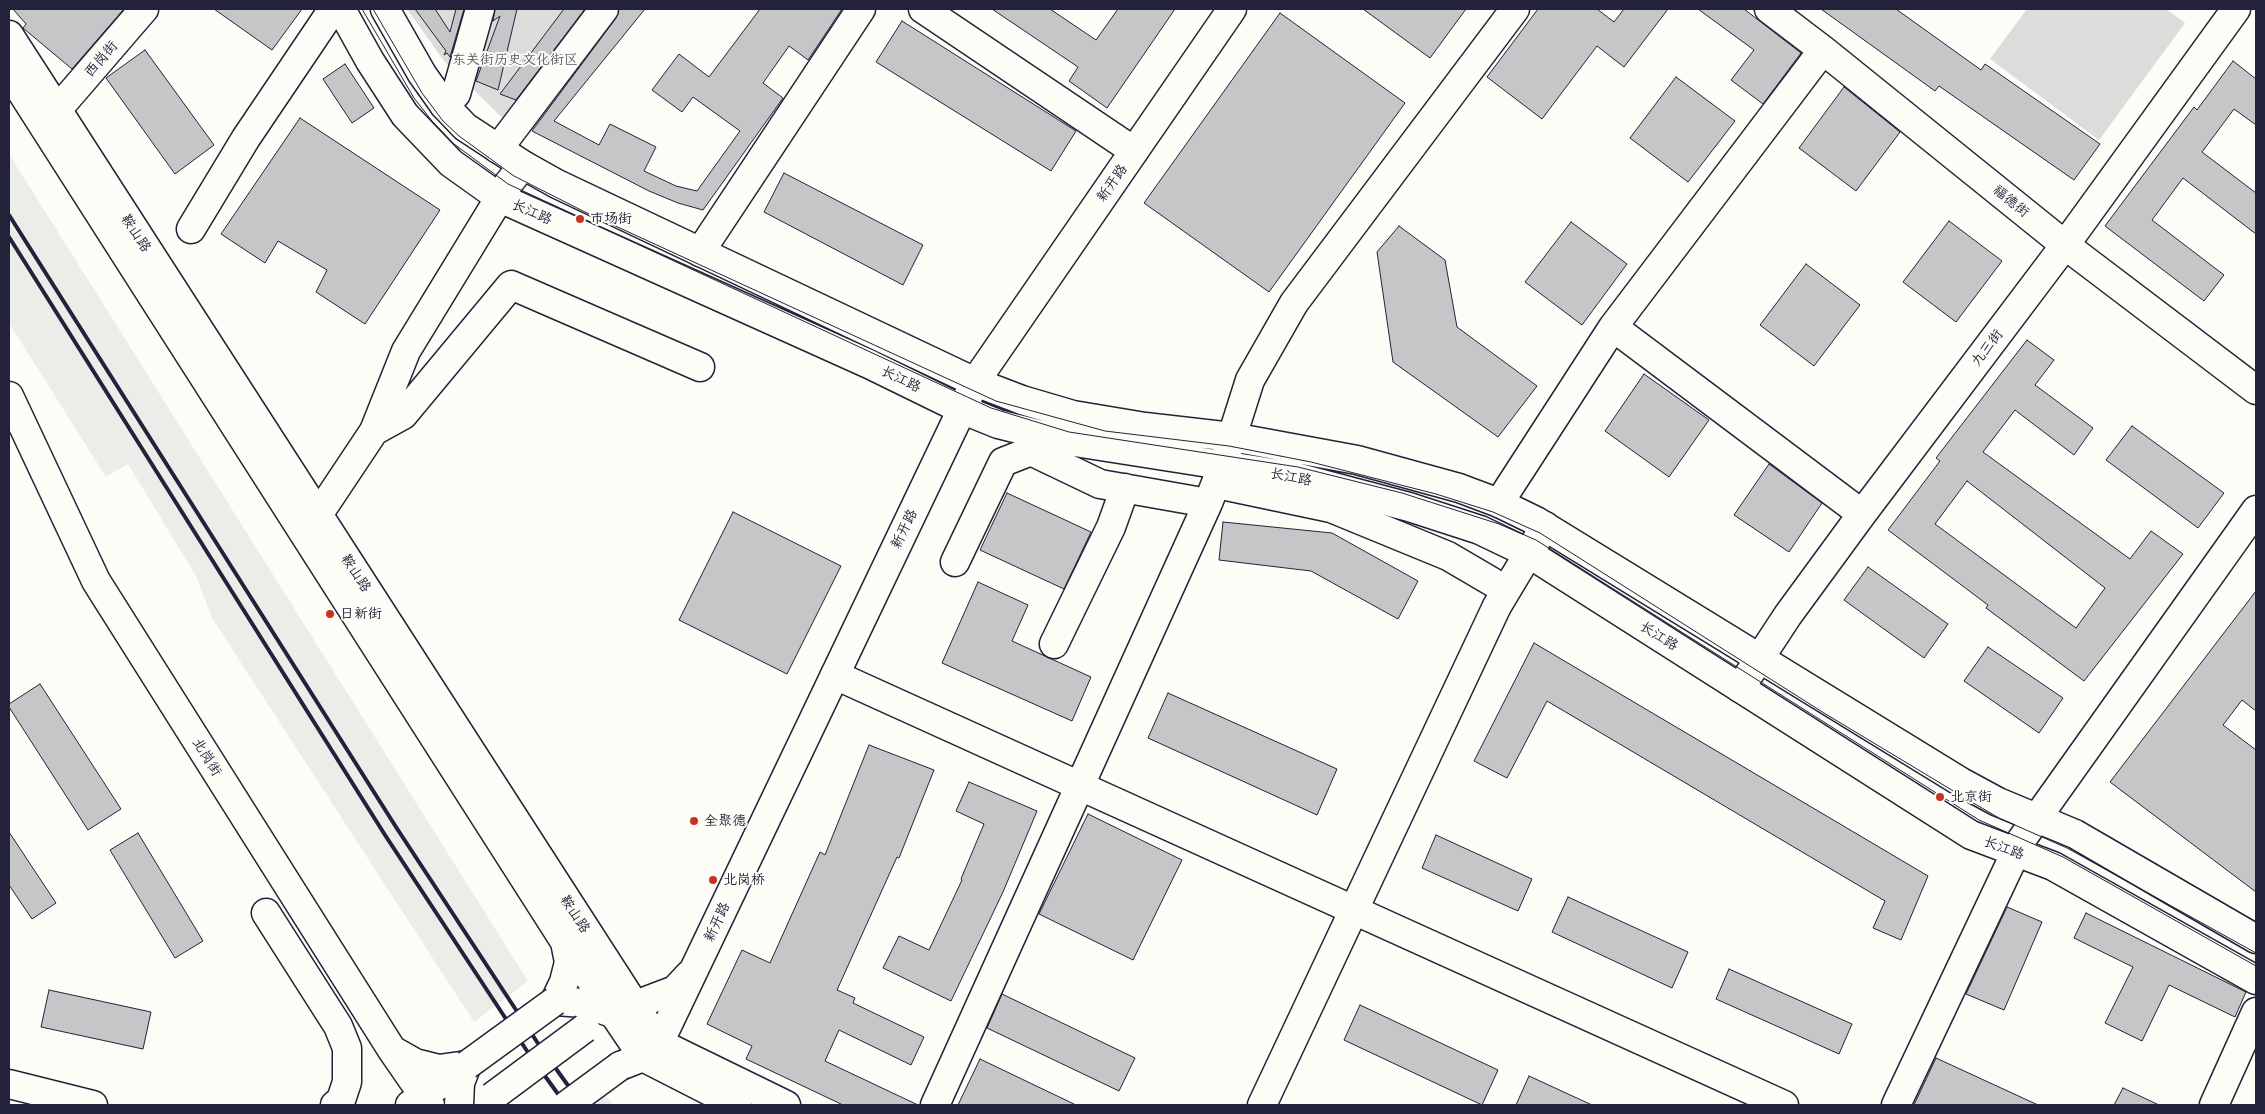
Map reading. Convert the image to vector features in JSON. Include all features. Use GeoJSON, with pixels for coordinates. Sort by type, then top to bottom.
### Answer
{"type":"FeatureCollection","features":[{"type":"Feature","properties":{"kind":"main road","name":"西岗街"},"geometry":{"type":"LineString","coordinates":[[57,110],[144,9]]}},
{"type":"Feature","properties":{"kind":"main road"},"geometry":{"type":"LineString","coordinates":[[191,229],[246,138],[333,9]]}},
{"type":"Feature","properties":{"kind":"main road","name":"长江路"},"geometry":{"type":"LineString","coordinates":[[341,9],[370,61],[405,115],[451,163],[500,198],[869,364],[961,410],[998,424],[1216,484],[1292,476],[1400,504],[1480,530],[1528,553],[1971,835],[2053,866],[2256,980]]}},
{"type":"Feature","properties":{"kind":"main road","name":"长江路"},"geometry":{"type":"LineString","coordinates":[[385,9],[422,74],[444,106],[465,127],[523,165],[566,188],[975,382],[1022,400],[1073,415],[1145,427],[1232,436],[1357,460],[1459,488],[1499,503],[1544,526],[1961,782],[1998,802],[2075,834],[2256,939]]}},
{"type":"Feature","properties":{"kind":"main road"},"geometry":{"type":"LineString","coordinates":[[444,106],[456,94],[480,9]]}},
{"type":"Feature","properties":{"kind":"main road"},"geometry":{"type":"LineString","coordinates":[[498,149],[604,9]]}},
{"type":"Feature","properties":{"kind":"main road"},"geometry":{"type":"LineString","coordinates":[[700,252],[861,9]]}},
{"type":"Feature","properties":{"kind":"main road"},"geometry":{"type":"LineString","coordinates":[[923,9],[1134,151]]}},
{"type":"Feature","properties":{"kind":"main road","name":"新开路"},"geometry":{"type":"LineString","coordinates":[[641,1056],[695,968],[975,382],[1232,9]]}},
{"type":"Feature","properties":{"kind":"main road"},"geometry":{"type":"LineString","coordinates":[[935,1105],[1216,484],[1250,380],[1294,303],[1515,9]]}},
{"type":"Feature","properties":{"kind":"main road","name":"福德街"},"geometry":{"type":"LineString","coordinates":[[1769,9],[2065,244],[2256,390]]}},
{"type":"Feature","properties":{"kind":"main road","name":"九三街"},"geometry":{"type":"LineString","coordinates":[[1740,688],[1759,657],[1862,514],[2065,244],[2236,9]]}},
{"type":"Feature","properties":{"kind":"main road","name":"鞍山路"},"geometry":{"type":"LineString","coordinates":[[9,35],[318,515],[623,1010],[641,1056],[786,1105]]}},
{"type":"Feature","properties":{"kind":"main road"},"geometry":{"type":"LineString","coordinates":[[1499,503],[1613,327],[1823,50]]}},
{"type":"Feature","properties":{"kind":"main road","name":"鞍山路"},"geometry":{"type":"LineString","coordinates":[[9,72],[565,942],[569,962],[564,982],[555,1001]]}},
{"type":"Feature","properties":{"kind":"main road"},"geometry":{"type":"LineString","coordinates":[[318,515],[374,431],[406,351],[500,198],[523,165]]}},
{"type":"Feature","properties":{"kind":"main road"},"geometry":{"type":"LineString","coordinates":[[374,431],[403,415],[511,284],[700,367]]}},
{"type":"Feature","properties":{"kind":"main road"},"geometry":{"type":"LineString","coordinates":[[1613,327],[1862,514]]}},
{"type":"Feature","properties":{"kind":"main road","name":"北岗街"},"geometry":{"type":"LineString","coordinates":[[9,396],[96,581],[392,1050],[421,1102]]}},
{"type":"Feature","properties":{"kind":"main road"},"geometry":{"type":"LineString","coordinates":[[955,562],[1003,462],[1031,451],[1100,484],[1125,488],[1216,484],[1331,508],[1448,556],[1506,590]]}},
{"type":"Feature","properties":{"kind":"main road"},"geometry":{"type":"LineString","coordinates":[[1054,644],[1110,527],[1125,488]]}},
{"type":"Feature","properties":{"kind":"main road"},"geometry":{"type":"LineString","coordinates":[[1896,1105],[2015,853],[2036,818],[2256,510]]}},
{"type":"Feature","properties":{"kind":"main road"},"geometry":{"type":"LineString","coordinates":[[1262,1105],[1492,615],[1544,526]]}},
{"type":"Feature","properties":{"kind":"main road"},"geometry":{"type":"LineString","coordinates":[[835,675],[1784,1105]]}},
{"type":"Feature","properties":{"kind":"main road"},"geometry":{"type":"LineString","coordinates":[[266,913],[338,1026],[347,1048],[347,1082],[341,1100],[335,1105]]}},
{"type":"Feature","properties":{"kind":"main road"},"geometry":{"type":"LineString","coordinates":[[565,942],[623,1010]]}},
{"type":"Feature","properties":{"kind":"main road"},"geometry":{"type":"LineString","coordinates":[[486,1102],[584,1028],[623,1010],[675,990],[695,968]]}},
{"type":"Feature","properties":{"kind":"main road"},"geometry":{"type":"LineString","coordinates":[[421,1102],[467,1065],[555,1001],[584,1003],[623,1010]]}},
{"type":"Feature","properties":{"kind":"main road"},"geometry":{"type":"LineString","coordinates":[[2214,1105],[2256,1012]]}},
{"type":"Feature","properties":{"kind":"main road"},"geometry":{"type":"LineString","coordinates":[[392,1050],[416,1062],[439,1069],[467,1065]]}},
{"type":"Feature","properties":{"kind":"main road"},"geometry":{"type":"LineString","coordinates":[[567,1105],[641,1056],[737,1105]]}},
{"type":"Feature","properties":{"kind":"main road"},"geometry":{"type":"LineString","coordinates":[[459,1105],[460,1083],[467,1065]]}},
{"type":"Feature","properties":{"kind":"main road"},"geometry":{"type":"LineString","coordinates":[[9,1084],[94,1105]]}},
{"type":"Feature","properties":{"kind":"main road"},"geometry":{"type":"LineString","coordinates":[[9,1104],[14,1105]]}},
{"type":"Feature","properties":{"kind":"shaded area"},"geometry":{"type":"Polygon","coordinates":[[[9,154],[528,981],[474,1022],[212,618],[196,576],[128,464],[106,477],[9,323],[9,154]]]}},
{"type":"Feature","properties":{"kind":"shaded area"},"geometry":{"type":"Polygon","coordinates":[[[601,1092],[614,1105],[584,1105],[601,1092]]]}},
{"type":"Feature","properties":{"kind":"green space","name":"东关街历史文化街区"},"geometry":{"type":"Polygon","coordinates":[[[407,9],[621,9],[520,135],[444,61],[407,9]]]}},
{"type":"Feature","properties":{"kind":"green space"},"geometry":{"type":"Polygon","coordinates":[[[2027,9],[2166,9],[2185,23],[2099,140],[1990,59],[2027,9]]]}},
{"type":"Feature","properties":{"kind":"building"},"geometry":{"type":"Polygon","coordinates":[[[13,9],[124,9],[72,69],[23,28],[26,24],[13,9]]]}},
{"type":"Feature","properties":{"kind":"building"},"geometry":{"type":"Polygon","coordinates":[[[214,9],[302,9],[272,50],[214,9]]]}},
{"type":"Feature","properties":{"kind":"building"},"geometry":{"type":"Polygon","coordinates":[[[415,9],[435,9],[450,32],[456,9],[464,9],[450,57],[447,53],[444,55],[446,51],[415,9]]]}},
{"type":"Feature","properties":{"kind":"building"},"geometry":{"type":"Polygon","coordinates":[[[495,9],[517,9],[498,90],[476,81],[500,16],[493,21],[495,9]]]}},
{"type":"Feature","properties":{"kind":"building"},"geometry":{"type":"Polygon","coordinates":[[[564,9],[585,9],[516,100],[500,94],[564,9]]]}},
{"type":"Feature","properties":{"kind":"building"},"geometry":{"type":"Polygon","coordinates":[[[619,9],[645,9],[554,121],[599,145],[610,124],[656,147],[644,171],[676,186],[697,191],[740,131],[693,97],[682,112],[652,90],[679,54],[709,77],[760,9],[842,9],[808,60],[789,46],[763,83],[783,98],[703,210],[678,203],[649,191],[532,131],[616,18],[619,9]]]}},
{"type":"Feature","properties":{"kind":"building"},"geometry":{"type":"Polygon","coordinates":[[[992,9],[1050,9],[1096,40],[1118,9],[1175,9],[1107,108],[1069,81],[1078,67],[992,9]]]}},
{"type":"Feature","properties":{"kind":"building"},"geometry":{"type":"Polygon","coordinates":[[[1363,9],[1466,9],[1430,58],[1363,9]]]}},
{"type":"Feature","properties":{"kind":"building"},"geometry":{"type":"Polygon","coordinates":[[[1538,9],[1597,9],[1614,22],[1624,9],[1668,9],[1624,67],[1597,46],[1542,119],[1487,77],[1538,9]]]}},
{"type":"Feature","properties":{"kind":"building"},"geometry":{"type":"Polygon","coordinates":[[[1698,9],[1744,9],[1801,53],[1763,104],[1731,80],[1754,50],[1698,9]]]}},
{"type":"Feature","properties":{"kind":"building"},"geometry":{"type":"Polygon","coordinates":[[[1821,9],[1896,9],[1981,70],[1985,64],[2100,144],[2074,180],[1939,86],[1935,91],[1821,9]]]}},
{"type":"Feature","properties":{"kind":"building"},"geometry":{"type":"Polygon","coordinates":[[[1280,13],[1405,103],[1269,292],[1144,203],[1280,13]]]}},
{"type":"Feature","properties":{"kind":"building"},"geometry":{"type":"Polygon","coordinates":[[[902,21],[1076,131],[1051,171],[876,62],[902,21]]]}},
{"type":"Feature","properties":{"kind":"building"},"geometry":{"type":"Polygon","coordinates":[[[145,50],[214,145],[175,174],[106,78],[145,50]]]}},
{"type":"Feature","properties":{"kind":"building"},"geometry":{"type":"Polygon","coordinates":[[[2233,61],[2256,79],[2256,125],[2234,109],[2202,152],[2256,193],[2256,234],[2183,178],[2152,220],[2224,275],[2204,301],[2105,226],[2194,107],[2197,110],[2233,61]]]}},
{"type":"Feature","properties":{"kind":"building"},"geometry":{"type":"Polygon","coordinates":[[[345,64],[374,108],[352,123],[323,79],[345,64]]]}},
{"type":"Feature","properties":{"kind":"building"},"geometry":{"type":"Polygon","coordinates":[[[1676,77],[1735,121],[1688,182],[1630,138],[1676,77]]]}},
{"type":"Feature","properties":{"kind":"building"},"geometry":{"type":"Polygon","coordinates":[[[1844,87],[1900,132],[1856,191],[1799,148],[1844,87]]]}},
{"type":"Feature","properties":{"kind":"building"},"geometry":{"type":"Polygon","coordinates":[[[300,118],[440,210],[365,324],[316,292],[327,270],[278,241],[265,263],[221,234],[300,118]]]}},
{"type":"Feature","properties":{"kind":"building"},"geometry":{"type":"Polygon","coordinates":[[[784,173],[923,245],[903,285],[764,212],[784,173]]]}},
{"type":"Feature","properties":{"kind":"building"},"geometry":{"type":"Polygon","coordinates":[[[1949,221],[2002,261],[1956,322],[1903,282],[1949,221]]]}},
{"type":"Feature","properties":{"kind":"building"},"geometry":{"type":"Polygon","coordinates":[[[1571,222],[1627,264],[1582,325],[1525,282],[1571,222]]]}},
{"type":"Feature","properties":{"kind":"building"},"geometry":{"type":"Polygon","coordinates":[[[1399,226],[1445,260],[1457,327],[1537,386],[1498,437],[1393,362],[1377,252],[1399,226]]]}},
{"type":"Feature","properties":{"kind":"building"},"geometry":{"type":"Polygon","coordinates":[[[1806,264],[1860,305],[1814,366],[1760,325],[1806,264]]]}},
{"type":"Feature","properties":{"kind":"building"},"geometry":{"type":"Polygon","coordinates":[[[2027,340],[2054,360],[2035,385],[2093,428],[2074,455],[2015,410],[1983,452],[2130,559],[2151,531],[2183,554],[2084,681],[1986,608],[1988,605],[1888,530],[1940,461],[1936,458],[2027,340]],[[1967,481],[1935,524],[2076,628],[2105,588],[1967,481]]]}},
{"type":"Feature","properties":{"kind":"building"},"geometry":{"type":"Polygon","coordinates":[[[1644,374],[1709,420],[1669,477],[1605,431],[1644,374]]]}},
{"type":"Feature","properties":{"kind":"building"},"geometry":{"type":"Polygon","coordinates":[[[2132,426],[2224,493],[2198,528],[2106,460],[2132,426]]]}},
{"type":"Feature","properties":{"kind":"building"},"geometry":{"type":"Polygon","coordinates":[[[1769,464],[1822,503],[1789,552],[1734,515],[1769,464]]]}},
{"type":"Feature","properties":{"kind":"building"},"geometry":{"type":"Polygon","coordinates":[[[1007,493],[1091,532],[1064,589],[980,550],[1007,493]]]}},
{"type":"Feature","properties":{"kind":"building"},"geometry":{"type":"Polygon","coordinates":[[[733,512],[841,566],[787,674],[679,620],[733,512]]]}},
{"type":"Feature","properties":{"kind":"building"},"geometry":{"type":"Polygon","coordinates":[[[1223,522],[1332,533],[1418,581],[1398,619],[1311,571],[1219,560],[1223,522]]]}},
{"type":"Feature","properties":{"kind":"building"},"geometry":{"type":"Polygon","coordinates":[[[1868,567],[1948,624],[1924,658],[1844,600],[1868,567]]]}},
{"type":"Feature","properties":{"kind":"building"},"geometry":{"type":"Polygon","coordinates":[[[978,582],[1028,605],[1012,641],[1091,677],[1072,721],[942,663],[978,582]]]}},
{"type":"Feature","properties":{"kind":"building"},"geometry":{"type":"Polygon","coordinates":[[[2256,591],[2256,711],[2242,700],[2223,725],[2256,750],[2256,892],[2110,782],[2256,591]]]}},
{"type":"Feature","properties":{"kind":"building"},"geometry":{"type":"Polygon","coordinates":[[[1534,643],[1928,876],[1901,940],[1873,928],[1885,901],[1547,701],[1507,778],[1474,761],[1534,643]]]}},
{"type":"Feature","properties":{"kind":"building"},"geometry":{"type":"Polygon","coordinates":[[[1988,647],[2063,698],[2039,733],[1964,681],[1988,647]]]}},
{"type":"Feature","properties":{"kind":"building"},"geometry":{"type":"Polygon","coordinates":[[[40,684],[121,809],[88,830],[9,707],[9,704],[40,684]]]}},
{"type":"Feature","properties":{"kind":"building"},"geometry":{"type":"Polygon","coordinates":[[[1168,693],[1337,769],[1317,815],[1148,738],[1168,693]]]}},
{"type":"Feature","properties":{"kind":"building"},"geometry":{"type":"Polygon","coordinates":[[[869,745],[934,770],[899,858],[897,857],[837,990],[855,998],[853,1003],[924,1037],[911,1065],[839,1030],[825,1061],[918,1105],[843,1105],[746,1059],[752,1046],[707,1024],[742,950],[770,963],[820,852],[825,855],[869,745]]]}},
{"type":"Feature","properties":{"kind":"building"},"geometry":{"type":"Polygon","coordinates":[[[969,782],[1037,811],[1003,892],[951,1001],[883,968],[899,936],[929,950],[962,880],[984,824],[956,811],[969,782]]]}},
{"type":"Feature","properties":{"kind":"building"},"geometry":{"type":"Polygon","coordinates":[[[1088,814],[1182,860],[1133,960],[1039,914],[1088,814]]]}},
{"type":"Feature","properties":{"kind":"building"},"geometry":{"type":"Polygon","coordinates":[[[9,832],[56,903],[32,919],[9,885],[9,832]]]}},
{"type":"Feature","properties":{"kind":"building"},"geometry":{"type":"Polygon","coordinates":[[[138,833],[203,941],[175,958],[110,850],[138,833]]]}},
{"type":"Feature","properties":{"kind":"building"},"geometry":{"type":"Polygon","coordinates":[[[1436,835],[1532,879],[1518,911],[1422,868],[1436,835]]]}},
{"type":"Feature","properties":{"kind":"building"},"geometry":{"type":"Polygon","coordinates":[[[1568,897],[1688,952],[1672,988],[1552,932],[1568,897]]]}},
{"type":"Feature","properties":{"kind":"building"},"geometry":{"type":"Polygon","coordinates":[[[2007,907],[2042,922],[2004,1010],[1966,994],[2007,907]]]}},
{"type":"Feature","properties":{"kind":"building"},"geometry":{"type":"Polygon","coordinates":[[[2086,913],[2246,992],[2235,1017],[2169,985],[2142,1041],[2105,1023],[2133,967],[2074,938],[2086,913]]]}},
{"type":"Feature","properties":{"kind":"building"},"geometry":{"type":"Polygon","coordinates":[[[1729,969],[1852,1024],[1839,1054],[1716,999],[1729,969]]]}},
{"type":"Feature","properties":{"kind":"building"},"geometry":{"type":"Polygon","coordinates":[[[49,990],[151,1012],[143,1049],[41,1027],[49,990]]]}},
{"type":"Feature","properties":{"kind":"building"},"geometry":{"type":"Polygon","coordinates":[[[1002,994],[1135,1058],[1119,1091],[987,1028],[1002,994]]]}},
{"type":"Feature","properties":{"kind":"building"},"geometry":{"type":"Polygon","coordinates":[[[1360,1005],[1498,1070],[1482,1105],[1344,1040],[1360,1005]]]}},
{"type":"Feature","properties":{"kind":"building"},"geometry":{"type":"Polygon","coordinates":[[[1936,1058],[2038,1105],[1914,1105],[1936,1058]]]}},
{"type":"Feature","properties":{"kind":"building"},"geometry":{"type":"Polygon","coordinates":[[[980,1059],[1076,1105],[958,1105],[980,1059]]]}},
{"type":"Feature","properties":{"kind":"building"},"geometry":{"type":"Polygon","coordinates":[[[1529,1076],[1592,1105],[1516,1105],[1529,1076]]]}},
{"type":"Feature","properties":{"kind":"building"},"geometry":{"type":"Polygon","coordinates":[[[2123,1088],[2159,1105],[2114,1105],[2123,1088]]]}},
{"type":"Feature","properties":{"kind":"tram line"},"geometry":{"type":"LineString","coordinates":[[362,9],[414,98],[432,121],[454,144],[508,184],[991,408],[1069,432],[1298,467],[1402,493],[1499,524],[1536,540],[1979,820],[2063,857],[2256,966]]}},
{"type":"Feature","properties":{"kind":"tram line"},"geometry":{"type":"LineString","coordinates":[[373,9],[422,93],[443,121],[459,136],[514,176],[585,212],[996,401],[1105,431],[1229,446],[1311,462],[1436,494],[1493,512],[1540,533],[1824,713],[1999,818],[2067,848],[2256,953]]}},
{"type":"Feature","properties":{"kind":"railway"},"geometry":{"type":"LineString","coordinates":[[9,215],[396,827],[539,1045],[582,1105]]}},
{"type":"Feature","properties":{"kind":"railway"},"geometry":{"type":"LineString","coordinates":[[9,237],[385,835],[529,1054],[566,1105]]}},
{"type":"Feature","properties":{"kind":"place","name":"市场街"},"geometry":{"type":"Point","coordinates":[580,219]}},
{"type":"Feature","properties":{"kind":"place","name":"日新街"},"geometry":{"type":"Point","coordinates":[330,614]}},
{"type":"Feature","properties":{"kind":"place","name":"北京街"},"geometry":{"type":"Point","coordinates":[1940,797]}},
{"type":"Feature","properties":{"kind":"place","name":"全聚德"},"geometry":{"type":"Point","coordinates":[694,821]}},
{"type":"Feature","properties":{"kind":"place","name":"北岗桥"},"geometry":{"type":"Point","coordinates":[713,880]}}]}
